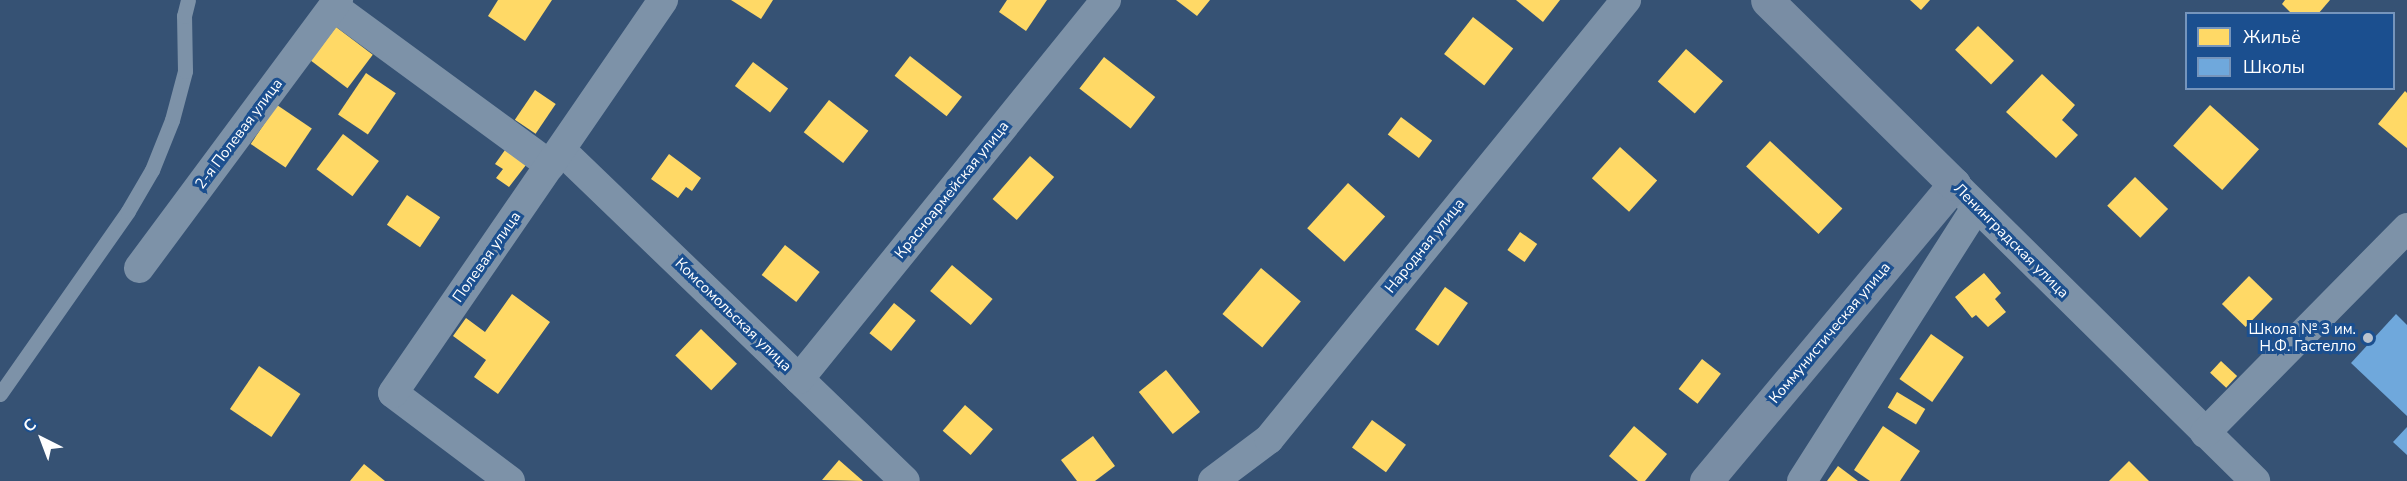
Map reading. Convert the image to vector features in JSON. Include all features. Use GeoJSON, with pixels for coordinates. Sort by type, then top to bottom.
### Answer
{"type":"FeatureCollection","features":[{"type":"Feature","properties":{"kind":"street","name":"Полевая улица"},"geometry":{"type":"LineString","coordinates":[[510,481],[393,393],[663,0]]}},
{"type":"Feature","properties":{"kind":"street","name":"Красноармейская улица"},"geometry":{"type":"LineString","coordinates":[[799,379],[1106,0]]}},
{"type":"Feature","properties":{"kind":"street","name":"Народная улица"},"geometry":{"type":"LineString","coordinates":[[1213,481],[1269,439],[1626,0]]}},
{"type":"Feature","properties":{"kind":"street","name":"Ленинградская улица"},"geometry":{"type":"LineString","coordinates":[[1767,0],[2255,481]]}},
{"type":"Feature","properties":{"kind":"street","name":"Комсомольская улица"},"geometry":{"type":"LineString","coordinates":[[336,4],[556,157],[799,379],[905,481]]}},
{"type":"Feature","properties":{"kind":"street","name":"2-я Полевая улица"},"geometry":{"type":"LineString","coordinates":[[139,268],[336,4]]}},
{"type":"Feature","properties":{"kind":"street","name":"Коммунистическая улица"},"geometry":{"type":"LineString","coordinates":[[1706,481],[1954,184]]}},
{"type":"Feature","properties":{"kind":"street"},"geometry":{"type":"LineString","coordinates":[[1802,481],[1976,208]]}},
{"type":"Feature","properties":{"kind":"street"},"geometry":{"type":"LineString","coordinates":[[2205,433],[2407,228]]}},
{"type":"Feature","properties":{"kind":"lane"},"geometry":{"type":"LineString","coordinates":[[0,394],[128,211],[152,170],[172,120],[185,70],[184,16],[188,0]]}},
{"type":"Feature","properties":{"kind":"building: Жильё"},"geometry":{"type":"Polygon","coordinates":[[[498,0],[552,0],[525,41],[488,16],[498,0]]]}},
{"type":"Feature","properties":{"kind":"building: Жильё"},"geometry":{"type":"Polygon","coordinates":[[[731,0],[773,0],[761,19],[731,0]]]}},
{"type":"Feature","properties":{"kind":"building: Жильё"},"geometry":{"type":"Polygon","coordinates":[[[1007,0],[1047,0],[1026,31],[999,12],[1007,0]]]}},
{"type":"Feature","properties":{"kind":"building: Жильё"},"geometry":{"type":"Polygon","coordinates":[[[1176,0],[1210,0],[1197,16],[1176,0]]]}},
{"type":"Feature","properties":{"kind":"building: Жильё"},"geometry":{"type":"Polygon","coordinates":[[[1516,0],[1560,0],[1543,22],[1516,0]]]}},
{"type":"Feature","properties":{"kind":"building: Жильё"},"geometry":{"type":"Polygon","coordinates":[[[1910,0],[1930,0],[1921,10],[1910,0]]]}},
{"type":"Feature","properties":{"kind":"building: Жильё"},"geometry":{"type":"Polygon","coordinates":[[[2285,0],[2330,0],[2320,12],[2290,12],[2282,4],[2285,0]]]}},
{"type":"Feature","properties":{"kind":"building: Жильё"},"geometry":{"type":"Polygon","coordinates":[[[1473,17],[1513,48],[1484,85],[1444,54],[1473,17]]]}},
{"type":"Feature","properties":{"kind":"building: Жильё"},"geometry":{"type":"Polygon","coordinates":[[[1978,26],[2014,61],[1991,84],[1955,50],[1978,26]]]}},
{"type":"Feature","properties":{"kind":"building: Жильё"},"geometry":{"type":"Polygon","coordinates":[[[336,27],[373,55],[347,88],[311,61],[336,27]]]}},
{"type":"Feature","properties":{"kind":"building: Жильё"},"geometry":{"type":"Polygon","coordinates":[[[1686,49],[1723,81],[1695,114],[1658,81],[1686,49]]]}},
{"type":"Feature","properties":{"kind":"building: Жильё"},"geometry":{"type":"Polygon","coordinates":[[[910,56],[962,97],[947,116],[895,76],[910,56]]]}},
{"type":"Feature","properties":{"kind":"building: Жильё"},"geometry":{"type":"Polygon","coordinates":[[[1104,57],[1155,97],[1131,129],[1079,89],[1104,57]]]}},
{"type":"Feature","properties":{"kind":"building: Жильё"},"geometry":{"type":"Polygon","coordinates":[[[753,62],[788,88],[770,112],[735,86],[753,62]]]}},
{"type":"Feature","properties":{"kind":"building: Жильё"},"geometry":{"type":"Polygon","coordinates":[[[366,73],[396,93],[368,135],[338,114],[366,73]]]}},
{"type":"Feature","properties":{"kind":"building: Жильё"},"geometry":{"type":"Polygon","coordinates":[[[2042,74],[2075,105],[2062,120],[2078,135],[2056,158],[2006,112],[2042,74]]]}},
{"type":"Feature","properties":{"kind":"building: Жильё"},"geometry":{"type":"Polygon","coordinates":[[[535,90],[556,104],[536,134],[515,120],[535,90]]]}},
{"type":"Feature","properties":{"kind":"building: Жильё"},"geometry":{"type":"Polygon","coordinates":[[[2405,91],[2407,93],[2407,148],[2378,124],[2405,91]]]}},
{"type":"Feature","properties":{"kind":"building: Жильё"},"geometry":{"type":"Polygon","coordinates":[[[829,100],[868,131],[843,163],[804,132],[829,100]]]}},
{"type":"Feature","properties":{"kind":"building: Жильё"},"geometry":{"type":"Polygon","coordinates":[[[277,105],[312,128],[286,167],[251,144],[277,105]]]}},
{"type":"Feature","properties":{"kind":"building: Жильё"},"geometry":{"type":"Polygon","coordinates":[[[2210,105],[2259,149],[2222,190],[2173,146],[2210,105]]]}},
{"type":"Feature","properties":{"kind":"building: Жильё"},"geometry":{"type":"Polygon","coordinates":[[[1401,117],[1432,140],[1419,158],[1388,135],[1401,117]]]}},
{"type":"Feature","properties":{"kind":"building: Жильё"},"geometry":{"type":"Polygon","coordinates":[[[343,134],[379,161],[352,196],[317,169],[343,134]]]}},
{"type":"Feature","properties":{"kind":"building: Жильё"},"geometry":{"type":"Polygon","coordinates":[[[1770,141],[1842,209],[1819,234],[1746,167],[1770,141]]]}},
{"type":"Feature","properties":{"kind":"building: Жильё"},"geometry":{"type":"Polygon","coordinates":[[[1620,147],[1657,180],[1629,212],[1592,178],[1620,147]]]}},
{"type":"Feature","properties":{"kind":"building: Жильё"},"geometry":{"type":"Polygon","coordinates":[[[505,150],[526,165],[509,187],[496,178],[503,169],[495,164],[505,150]]]}},
{"type":"Feature","properties":{"kind":"building: Жильё"},"geometry":{"type":"Polygon","coordinates":[[[669,154],[701,178],[692,191],[686,187],[678,198],[651,179],[669,154]]]}},
{"type":"Feature","properties":{"kind":"building: Жильё"},"geometry":{"type":"Polygon","coordinates":[[[1030,156],[1054,177],[1017,220],[993,199],[1030,156]]]}},
{"type":"Feature","properties":{"kind":"building: Жильё"},"geometry":{"type":"Polygon","coordinates":[[[2135,177],[2168,209],[2140,238],[2107,206],[2135,177]]]}},
{"type":"Feature","properties":{"kind":"building: Жильё"},"geometry":{"type":"Polygon","coordinates":[[[1348,183],[1385,216],[1344,262],[1307,228],[1348,183]]]}},
{"type":"Feature","properties":{"kind":"building: Жильё"},"geometry":{"type":"Polygon","coordinates":[[[407,195],[440,217],[420,247],[387,225],[407,195]]]}},
{"type":"Feature","properties":{"kind":"building: Жильё"},"geometry":{"type":"Polygon","coordinates":[[[1520,232],[1537,244],[1525,262],[1507,250],[1520,232]]]}},
{"type":"Feature","properties":{"kind":"building: Жильё"},"geometry":{"type":"Polygon","coordinates":[[[785,245],[820,272],[796,302],[762,275],[785,245]]]}},
{"type":"Feature","properties":{"kind":"building: Жильё"},"geometry":{"type":"Polygon","coordinates":[[[952,265],[993,299],[971,325],[930,291],[952,265]]]}},
{"type":"Feature","properties":{"kind":"building: Жильё"},"geometry":{"type":"Polygon","coordinates":[[[1261,268],[1301,301],[1262,347],[1222,314],[1261,268]]]}},
{"type":"Feature","properties":{"kind":"building: Жильё"},"geometry":{"type":"Polygon","coordinates":[[[1984,273],[2001,293],[1995,299],[2006,312],[1988,327],[1976,315],[1972,318],[1955,297],[1984,273]]]}},
{"type":"Feature","properties":{"kind":"building: Жильё"},"geometry":{"type":"Polygon","coordinates":[[[2249,276],[2273,299],[2246,327],[2222,304],[2249,276]]]}},
{"type":"Feature","properties":{"kind":"building: Жильё"},"geometry":{"type":"Polygon","coordinates":[[[1445,287],[1468,303],[1438,346],[1415,330],[1445,287]]]}},
{"type":"Feature","properties":{"kind":"building: Жильё"},"geometry":{"type":"Polygon","coordinates":[[[512,294],[550,322],[498,394],[474,377],[486,360],[453,336],[466,318],[485,332],[512,294]]]}},
{"type":"Feature","properties":{"kind":"building: Жильё"},"geometry":{"type":"Polygon","coordinates":[[[894,303],[916,321],[891,351],[869,333],[894,303]]]}},
{"type":"Feature","properties":{"kind":"building: Жильё"},"geometry":{"type":"Polygon","coordinates":[[[701,329],[737,364],[711,390],[675,356],[701,329]]]}},
{"type":"Feature","properties":{"kind":"building: Жильё"},"geometry":{"type":"Polygon","coordinates":[[[1931,334],[1964,357],[1932,402],[1899,379],[1931,334]]]}},
{"type":"Feature","properties":{"kind":"building: Жильё"},"geometry":{"type":"Polygon","coordinates":[[[1702,359],[1721,374],[1698,404],[1679,389],[1702,359]]]}},
{"type":"Feature","properties":{"kind":"building: Жильё"},"geometry":{"type":"Polygon","coordinates":[[[2221,361],[2237,376],[2226,388],[2210,373],[2221,361]]]}},
{"type":"Feature","properties":{"kind":"building: Жильё"},"geometry":{"type":"Polygon","coordinates":[[[259,366],[300,394],[271,437],[230,409],[259,366]]]}},
{"type":"Feature","properties":{"kind":"building: Жильё"},"geometry":{"type":"Polygon","coordinates":[[[1166,370],[1200,412],[1173,434],[1139,392],[1166,370]]]}},
{"type":"Feature","properties":{"kind":"building: Жильё"},"geometry":{"type":"Polygon","coordinates":[[[1897,392],[1925,409],[1916,424],[1888,407],[1897,392]]]}},
{"type":"Feature","properties":{"kind":"building: Жильё"},"geometry":{"type":"Polygon","coordinates":[[[965,405],[993,429],[971,455],[943,431],[965,405]]]}},
{"type":"Feature","properties":{"kind":"building: Жильё"},"geometry":{"type":"Polygon","coordinates":[[[1372,420],[1406,445],[1386,472],[1352,448],[1372,420]]]}},
{"type":"Feature","properties":{"kind":"building: Жильё"},"geometry":{"type":"Polygon","coordinates":[[[1634,426],[1667,454],[1645,481],[1638,481],[1609,456],[1634,426]]]}},
{"type":"Feature","properties":{"kind":"building: Жильё"},"geometry":{"type":"Polygon","coordinates":[[[1883,426],[1920,451],[1900,481],[1870,481],[1854,470],[1883,426]]]}},
{"type":"Feature","properties":{"kind":"building: Жильё"},"geometry":{"type":"Polygon","coordinates":[[[1093,436],[1115,466],[1095,481],[1077,481],[1061,460],[1093,436]]]}},
{"type":"Feature","properties":{"kind":"building: Жильё"},"geometry":{"type":"Polygon","coordinates":[[[839,460],[863,481],[822,480],[839,460]]]}},
{"type":"Feature","properties":{"kind":"building: Жильё"},"geometry":{"type":"Polygon","coordinates":[[[2129,461],[2149,481],[2109,481],[2129,461]]]}},
{"type":"Feature","properties":{"kind":"building: Жильё"},"geometry":{"type":"Polygon","coordinates":[[[364,464],[385,481],[350,481],[364,464]]]}},
{"type":"Feature","properties":{"kind":"building: Жильё"},"geometry":{"type":"Polygon","coordinates":[[[1838,466],[1858,481],[1827,481],[1838,466]]]}},
{"type":"Feature","properties":{"kind":"building: Школы"},"geometry":{"type":"Polygon","coordinates":[[[2396,314],[2407,325],[2407,416],[2351,363],[2396,314]]]}},
{"type":"Feature","properties":{"kind":"building: Школы"},"geometry":{"type":"Polygon","coordinates":[[[2407,427],[2407,455],[2393,442],[2407,427]]]}},
{"type":"Feature","properties":{"kind":"place","name":"Школа № 3 им. Н.Ф. Гастелло"},"geometry":{"type":"Point","coordinates":[2368,338]}}]}
